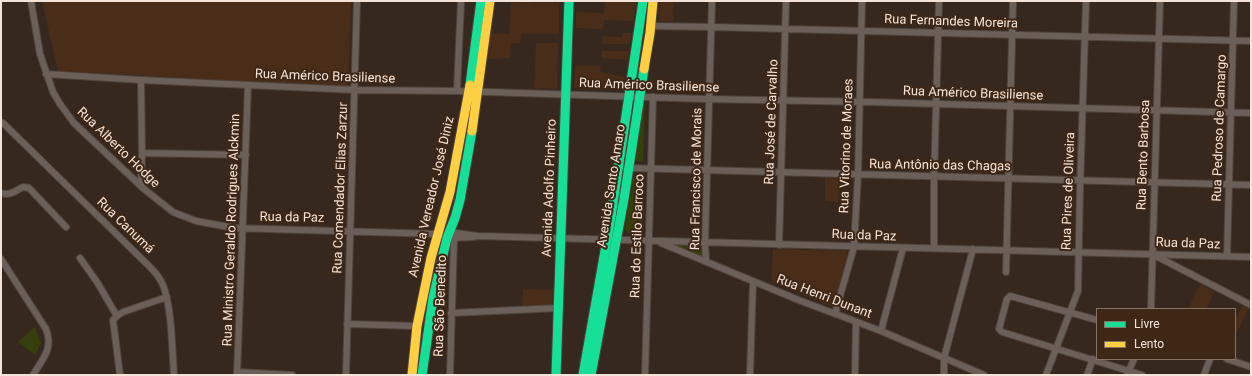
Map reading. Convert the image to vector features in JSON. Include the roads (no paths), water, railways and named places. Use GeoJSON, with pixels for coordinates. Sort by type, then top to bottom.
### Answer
{"type":"FeatureCollection","features":[{"type":"Feature","properties":{"kind":"main road","name":"Avenida Vereador José Diniz"},"geometry":{"type":"LineString","coordinates":[[412,375],[417,326],[432,251],[450,192],[469,91],[481,1]]}},
{"type":"Feature","properties":{"kind":"main road","name":"Avenida Vereador José Diniz"},"geometry":{"type":"LineString","coordinates":[[422,375],[433,298],[460,200],[479,92],[490,1]]}},
{"type":"Feature","properties":{"kind":"main road","name":"Avenida Adolfo Pinheiro"},"geometry":{"type":"LineString","coordinates":[[556,375],[567,94],[569,1]]}},
{"type":"Feature","properties":{"kind":"main road","name":"Avenida Santo Amaro"},"geometry":{"type":"LineString","coordinates":[[583,375],[619,167],[642,1]]}},
{"type":"Feature","properties":{"kind":"main road","name":"Avenida Santo Amaro"},"geometry":{"type":"LineString","coordinates":[[591,375],[629,168],[653,1]]}},
{"type":"Feature","properties":{"kind":"main road"},"geometry":{"type":"LineString","coordinates":[[619,167],[629,168]]}},
{"type":"Feature","properties":{"kind":"street","name":"Rua Alberto Hodge"},"geometry":{"type":"LineString","coordinates":[[31,1],[40,54],[46,74],[53,92],[74,123],[141,186],[167,208],[181,216],[214,226],[242,228]]}},
{"type":"Feature","properties":{"kind":"street","name":"Rua Comendador Elias Zarzur"},"geometry":{"type":"LineString","coordinates":[[346,375],[357,1]]}},
{"type":"Feature","properties":{"kind":"street"},"geometry":{"type":"LineString","coordinates":[[457,91],[461,1]]}},
{"type":"Feature","properties":{"kind":"street","name":"Rua Francisco de Morais"},"geometry":{"type":"LineString","coordinates":[[706,261],[705,242],[712,1]]}},
{"type":"Feature","properties":{"kind":"street","name":"Rua José de Carvalho"},"geometry":{"type":"LineString","coordinates":[[779,245],[786,1]]}},
{"type":"Feature","properties":{"kind":"street","name":"Rua Vitorino de Moraes"},"geometry":{"type":"LineString","coordinates":[[835,314],[854,247],[858,175],[862,1]]}},
{"type":"Feature","properties":{"kind":"street"},"geometry":{"type":"LineString","coordinates":[[934,248],[934,176],[939,1]]}},
{"type":"Feature","properties":{"kind":"street"},"geometry":{"type":"LineString","coordinates":[[1006,272],[1005,250],[1013,1]]}},
{"type":"Feature","properties":{"kind":"street","name":"Rua Pires de Oliveira"},"geometry":{"type":"LineString","coordinates":[[1046,375],[1078,290],[1086,1]]}},
{"type":"Feature","properties":{"kind":"street","name":"Rua Bento Barbosa"},"geometry":{"type":"LineString","coordinates":[[1151,308],[1160,1]]}},
{"type":"Feature","properties":{"kind":"street","name":"Rua Pedroso de Camargo"},"geometry":{"type":"LineString","coordinates":[[1227,256],[1234,1]]}},
{"type":"Feature","properties":{"kind":"street","name":"Rua Fernandes Moreira"},"geometry":{"type":"LineString","coordinates":[[650,26],[1251,41]]}},
{"type":"Feature","properties":{"kind":"street","name":"Rua Américo Brasiliense"},"geometry":{"type":"LineString","coordinates":[[46,74],[355,90],[469,91],[710,99],[1251,113]]}},
{"type":"Feature","properties":{"kind":"street"},"geometry":{"type":"LineString","coordinates":[[141,80],[141,186]]}},
{"type":"Feature","properties":{"kind":"street","name":"Rua Ministro Geraldo Rodrigues Alckmin"},"geometry":{"type":"LineString","coordinates":[[237,374],[248,85]]}},
{"type":"Feature","properties":{"kind":"street","name":"Rua do Estilo Barroco"},"geometry":{"type":"LineString","coordinates":[[645,375],[653,97]]}},
{"type":"Feature","properties":{"kind":"street","name":"Rua Canumá"},"geometry":{"type":"LineString","coordinates":[[3,123],[150,266],[160,280],[167,297],[174,375]]}},
{"type":"Feature","properties":{"kind":"street"},"geometry":{"type":"LineString","coordinates":[[142,153],[246,155]]}},
{"type":"Feature","properties":{"kind":"street","name":"Rua Antônio das Chagas"},"geometry":{"type":"LineString","coordinates":[[629,168],[1251,185]]}},
{"type":"Feature","properties":{"kind":"street"},"geometry":{"type":"LineString","coordinates":[[1,193],[6,195],[14,193],[23,187],[29,188],[66,227]]}},
{"type":"Feature","properties":{"kind":"street","name":"Rua da Paz"},"geometry":{"type":"LineString","coordinates":[[242,228],[437,234]]}},
{"type":"Feature","properties":{"kind":"street","name":"Rua da Paz"},"geometry":{"type":"LineString","coordinates":[[450,236],[1251,257]]}},
{"type":"Feature","properties":{"kind":"street","name":"Rua São Benedito"},"geometry":{"type":"LineString","coordinates":[[450,236],[450,375]]}},
{"type":"Feature","properties":{"kind":"street","name":"Rua Henri Dunant"},"geometry":{"type":"LineString","coordinates":[[656,241],[835,314],[881,331],[984,375]]}},
{"type":"Feature","properties":{"kind":"street"},"geometry":{"type":"LineString","coordinates":[[881,331],[903,248]]}},
{"type":"Feature","properties":{"kind":"street"},"geometry":{"type":"LineString","coordinates":[[944,375],[944,358],[973,249]]}},
{"type":"Feature","properties":{"kind":"street"},"geometry":{"type":"LineString","coordinates":[[1153,254],[1251,305]]}},
{"type":"Feature","properties":{"kind":"street"},"geometry":{"type":"LineString","coordinates":[[80,258],[97,282],[117,316]]}},
{"type":"Feature","properties":{"kind":"street"},"geometry":{"type":"LineString","coordinates":[[1,259],[49,336],[49,346],[47,351],[33,375]]}},
{"type":"Feature","properties":{"kind":"street"},"geometry":{"type":"LineString","coordinates":[[750,375],[753,281]]}},
{"type":"Feature","properties":{"kind":"street"},"geometry":{"type":"LineString","coordinates":[[1096,320],[1010,296],[999,329],[1002,332],[1093,359],[1128,373],[1142,375]]}},
{"type":"Feature","properties":{"kind":"street"},"geometry":{"type":"LineString","coordinates":[[120,375],[112,323],[114,318],[123,312],[167,297]]}},
{"type":"Feature","properties":{"kind":"street"},"geometry":{"type":"LineString","coordinates":[[451,313],[559,308]]}},
{"type":"Feature","properties":{"kind":"street"},"geometry":{"type":"LineString","coordinates":[[854,375],[856,322]]}},
{"type":"Feature","properties":{"kind":"street"},"geometry":{"type":"LineString","coordinates":[[347,324],[417,326]]}},
{"type":"Feature","properties":{"kind":"street"},"geometry":{"type":"LineString","coordinates":[[1087,375],[1093,359]]}},
{"type":"Feature","properties":{"kind":"street"},"geometry":{"type":"LineString","coordinates":[[1128,373],[1134,360]]}},
{"type":"Feature","properties":{"kind":"street"},"geometry":{"type":"LineString","coordinates":[[1204,375],[1210,360]]}},
{"type":"Feature","properties":{"kind":"street"},"geometry":{"type":"LineString","coordinates":[[1230,360],[1251,367]]}},
{"type":"Feature","properties":{"kind":"street"},"geometry":{"type":"LineString","coordinates":[[237,374],[292,375]]}}]}
